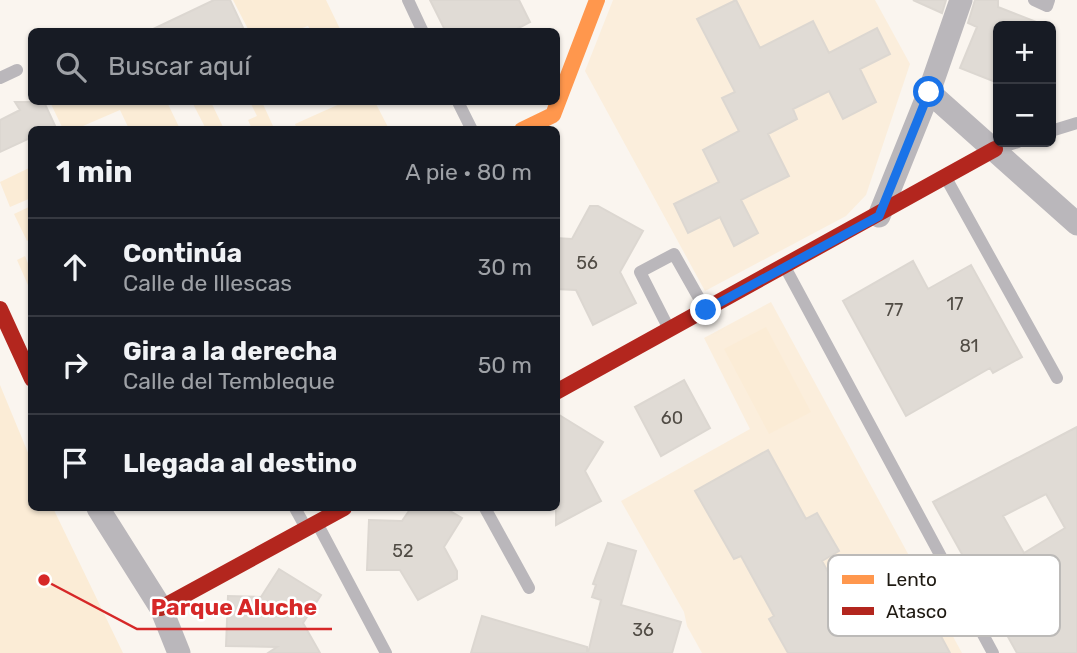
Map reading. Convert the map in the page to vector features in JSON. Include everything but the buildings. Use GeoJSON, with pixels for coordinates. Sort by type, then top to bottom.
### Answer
{"type":"FeatureCollection","features":[{"type":"Feature","properties":{"kind":"street"},"geometry":{"type":"LineString","coordinates":[[560,97],[597,0]]}},
{"type":"Feature","properties":{"kind":"street"},"geometry":{"type":"LineString","coordinates":[[879,216],[929,92],[961,0]]}},
{"type":"Feature","properties":{"kind":"street"},"geometry":{"type":"LineString","coordinates":[[929,92],[1077,224]]}},
{"type":"Feature","properties":{"kind":"street"},"geometry":{"type":"LineString","coordinates":[[530,126],[553,115],[557,105]]}},
{"type":"Feature","properties":{"kind":"street"},"geometry":{"type":"LineString","coordinates":[[560,390],[879,216],[995,149]]}},
{"type":"Feature","properties":{"kind":"street"},"geometry":{"type":"LineString","coordinates":[[0,309],[28,367]]}},
{"type":"Feature","properties":{"kind":"street"},"geometry":{"type":"LineString","coordinates":[[100,511],[161,608],[179,653]]}},
{"type":"Feature","properties":{"kind":"street"},"geometry":{"type":"LineString","coordinates":[[161,608],[338,511]]}},
{"type":"Feature","properties":{"kind":"lane"},"geometry":{"type":"LineString","coordinates":[[408,0],[421,28]]}},
{"type":"Feature","properties":{"kind":"lane"},"geometry":{"type":"LineString","coordinates":[[1034,0],[1047,6],[1049,0]]}},
{"type":"Feature","properties":{"kind":"lane"},"geometry":{"type":"LineString","coordinates":[[0,78],[16,70]]}},
{"type":"Feature","properties":{"kind":"lane"},"geometry":{"type":"LineString","coordinates":[[460,105],[470,126]]}},
{"type":"Feature","properties":{"kind":"lane"},"geometry":{"type":"LineString","coordinates":[[1056,129],[1077,123]]}},
{"type":"Feature","properties":{"kind":"lane"},"geometry":{"type":"LineString","coordinates":[[995,149],[1002,147]]}},
{"type":"Feature","properties":{"kind":"lane"},"geometry":{"type":"LineString","coordinates":[[946,178],[1057,378]]}},
{"type":"Feature","properties":{"kind":"lane"},"geometry":{"type":"LineString","coordinates":[[669,330],[640,272],[674,254],[706,310]]}},
{"type":"Feature","properties":{"kind":"lane"},"geometry":{"type":"LineString","coordinates":[[785,267],[940,555]]}},
{"type":"Feature","properties":{"kind":"lane"},"geometry":{"type":"LineString","coordinates":[[298,511],[311,525],[386,653]]}},
{"type":"Feature","properties":{"kind":"lane"},"geometry":{"type":"LineString","coordinates":[[487,511],[529,588]]}},
{"type":"Feature","properties":{"kind":"lane"},"geometry":{"type":"LineString","coordinates":[[984,636],[993,653]]}},
{"type":"Feature","properties":{"kind":"shaded area"},"geometry":{"type":"Polygon","coordinates":[[[233,0],[326,0],[340,28],[308,26],[247,28],[233,0]]]}},
{"type":"Feature","properties":{"kind":"shaded area"},"geometry":{"type":"Polygon","coordinates":[[[613,0],[875,0],[910,64],[866,195],[846,216],[705,291],[585,71],[613,0]]]}},
{"type":"Feature","properties":{"kind":"shaded area"},"geometry":{"type":"Polygon","coordinates":[[[51,105],[168,105],[179,126],[128,126],[120,110],[83,126],[62,126],[51,105]]]}},
{"type":"Feature","properties":{"kind":"shaded area"},"geometry":{"type":"Polygon","coordinates":[[[194,105],[212,105],[223,126],[204,126],[194,105]]]}},
{"type":"Feature","properties":{"kind":"shaded area"},"geometry":{"type":"Polygon","coordinates":[[[252,105],[263,105],[273,126],[251,126],[248,120],[257,116],[252,105]]]}},
{"type":"Feature","properties":{"kind":"shaded area"},"geometry":{"type":"Polygon","coordinates":[[[337,105],[377,105],[387,126],[296,126],[295,124],[337,105]]]}},
{"type":"Feature","properties":{"kind":"shaded area"},"geometry":{"type":"Polygon","coordinates":[[[28,168],[28,199],[10,207],[0,182],[28,168]]]}},
{"type":"Feature","properties":{"kind":"shaded area"},"geometry":{"type":"Polygon","coordinates":[[[28,207],[28,240],[27,241],[14,214],[28,207]]]}},
{"type":"Feature","properties":{"kind":"shaded area"},"geometry":{"type":"Polygon","coordinates":[[[25,256],[28,264],[28,285],[17,260],[25,256]]]}},
{"type":"Feature","properties":{"kind":"shaded area"},"geometry":{"type":"Polygon","coordinates":[[[771,302],[909,555],[828,555],[828,636],[953,636],[962,653],[702,653],[687,626],[684,612],[621,501],[750,429],[704,338],[771,302]]]}},
{"type":"Feature","properties":{"kind":"shaded area"},"geometry":{"type":"Polygon","coordinates":[[[766,327],[811,412],[769,434],[724,349],[766,327]]]}},
{"type":"Feature","properties":{"kind":"shaded area"},"geometry":{"type":"Polygon","coordinates":[[[0,385],[28,453],[28,511],[54,511],[123,653],[0,653],[0,385]]]}},
{"type":"Feature","properties":{"kind":"traffic: slow"},"geometry":{"type":"LineString","coordinates":[[560,97],[597,0]]}},
{"type":"Feature","properties":{"kind":"traffic: slow"},"geometry":{"type":"LineString","coordinates":[[530,126],[553,115],[557,105]]}},
{"type":"Feature","properties":{"kind":"traffic: jam"},"geometry":{"type":"LineString","coordinates":[[560,390],[995,149]]}},
{"type":"Feature","properties":{"kind":"traffic: jam"},"geometry":{"type":"LineString","coordinates":[[0,309],[28,370]]}},
{"type":"Feature","properties":{"kind":"traffic: jam"},"geometry":{"type":"LineString","coordinates":[[161,608],[339,511]]}},
{"type":"Feature","properties":{"kind":"place","name":"Parque Aluche"},"geometry":{"type":"Point","coordinates":[44,580]}},
{"type":"Feature","properties":{"kind":"route"},"geometry":{"type":"LineString","coordinates":[[706,310],[879,216],[929,92]]}}]}
